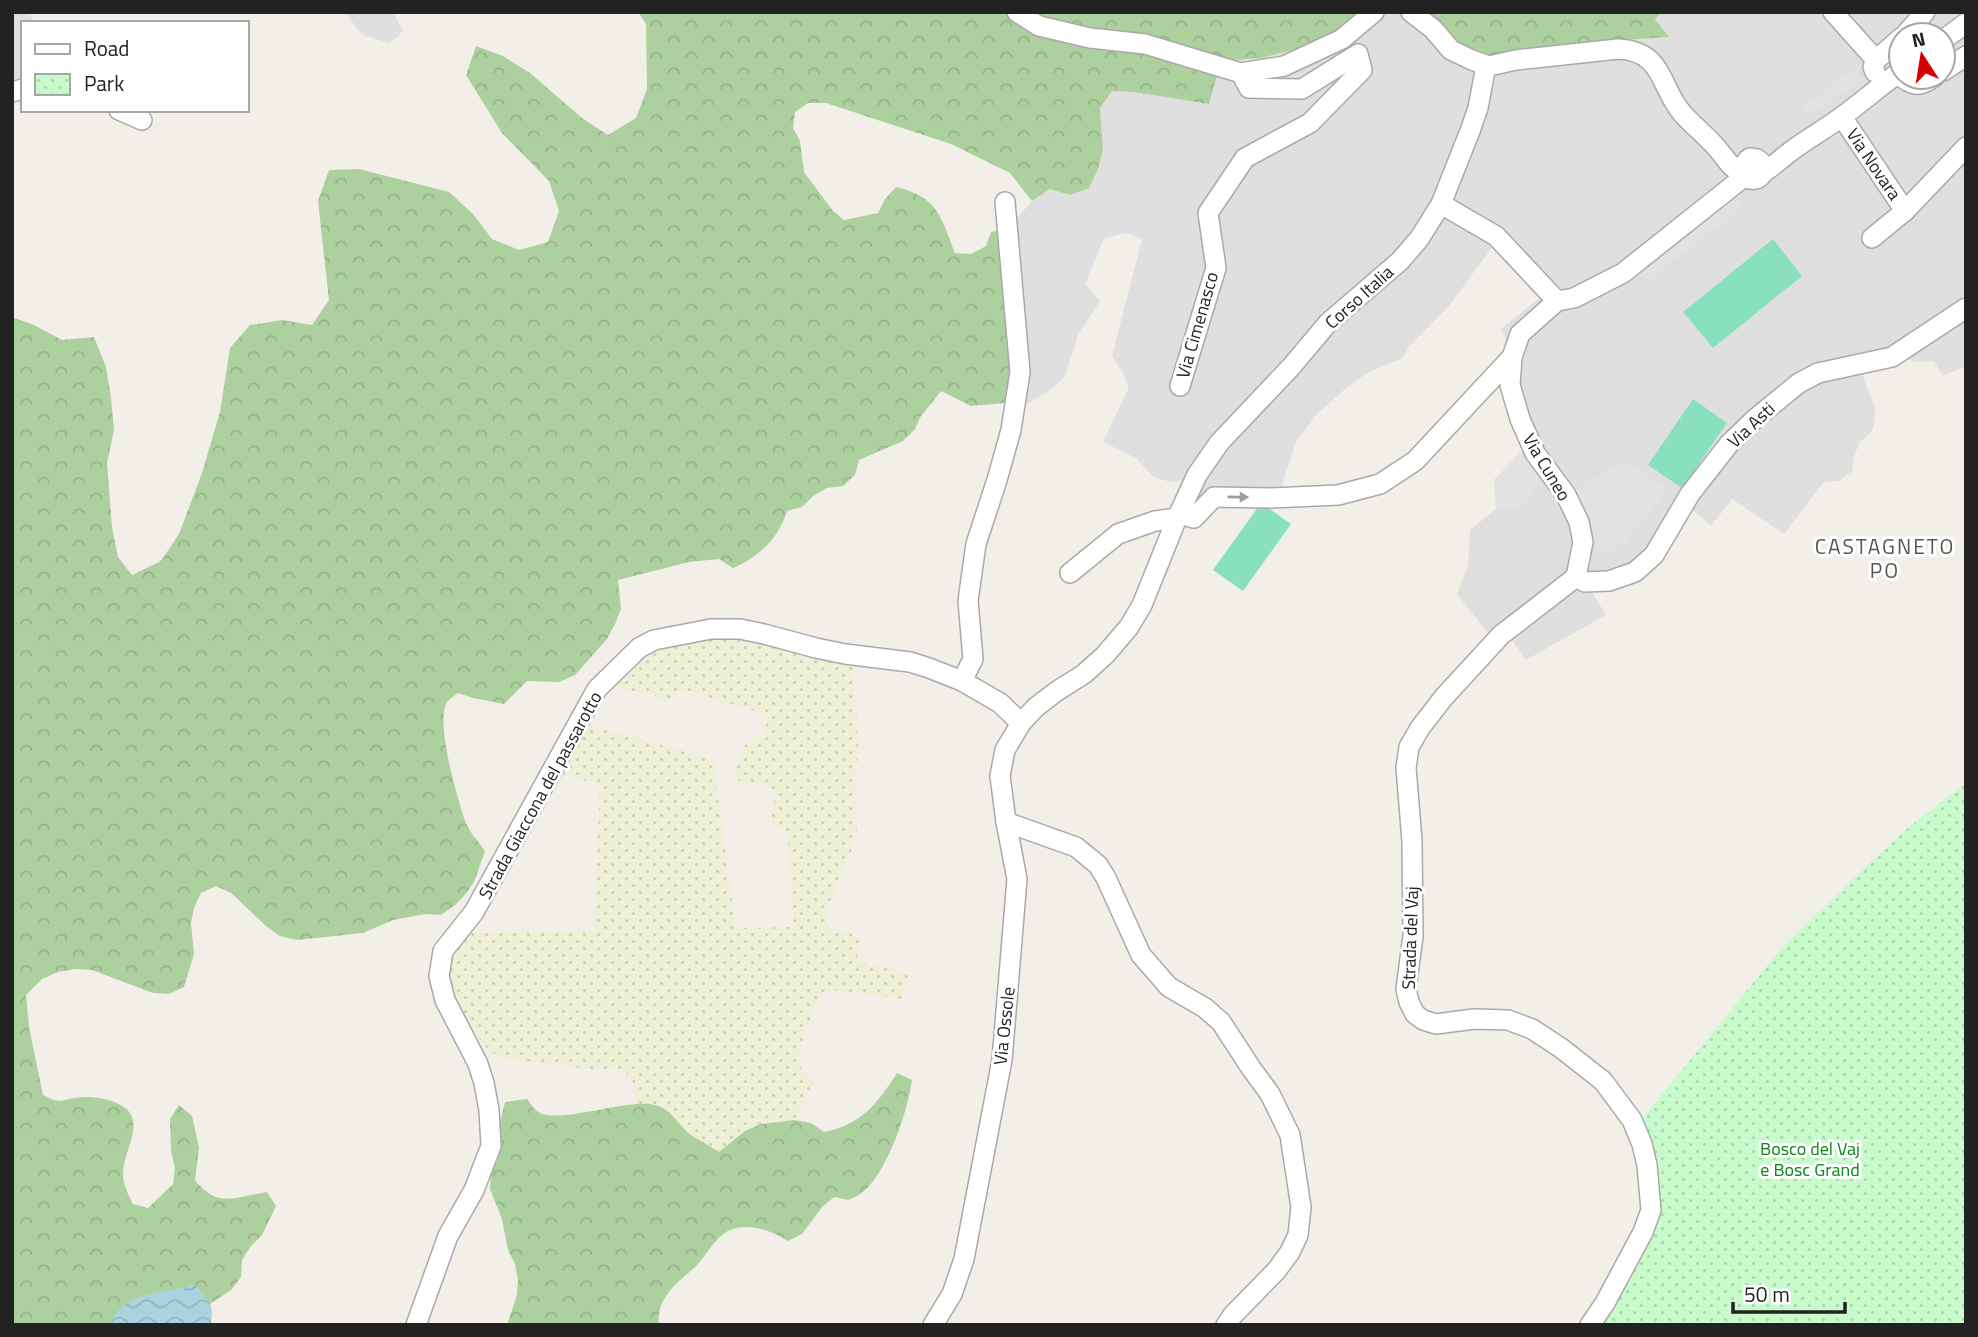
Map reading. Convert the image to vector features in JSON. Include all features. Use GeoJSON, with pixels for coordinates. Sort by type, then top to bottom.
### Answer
{"type":"FeatureCollection","features":[{"type":"Feature","properties":{"kind":"street","name":"Via Cimenasco"},"geometry":{"type":"LineString","coordinates":[[1017,12],[1039,26],[1090,38],[1145,44],[1241,73],[1284,66],[1342,39],[1374,12]]}},
{"type":"Feature","properties":{"kind":"street"},"geometry":{"type":"LineString","coordinates":[[1411,12],[1433,29],[1451,50],[1489,66],[1516,60],[1618,49],[1641,53],[1649,58],[1680,111],[1720,151],[1751,168],[1772,169],[1792,150],[1842,117],[1887,82]]}},
{"type":"Feature","properties":{"kind":"street"},"geometry":{"type":"LineString","coordinates":[[1833,12],[1876,60]]}},
{"type":"Feature","properties":{"kind":"street"},"geometry":{"type":"LineString","coordinates":[[1887,51],[1876,60],[1873,67],[1887,74]]}},
{"type":"Feature","properties":{"kind":"street","name":"Via Cimenasco"},"geometry":{"type":"LineString","coordinates":[[1180,386],[1216,268],[1208,213],[1245,158],[1310,123],[1362,70],[1358,54],[1302,89],[1249,88],[1241,73]]}},
{"type":"Feature","properties":{"kind":"street","name":"Corso Italia"},"geometry":{"type":"LineString","coordinates":[[1021,723],[1036,707],[1084,674],[1129,627],[1142,605],[1197,475],[1219,443],[1291,367],[1328,323],[1400,261],[1419,239],[1441,204],[1478,108],[1485,71],[1489,66]]}},
{"type":"Feature","properties":{"kind":"street"},"geometry":{"type":"LineString","coordinates":[[124,112],[142,120]]}},
{"type":"Feature","properties":{"kind":"street","name":"Via Novara"},"geometry":{"type":"LineString","coordinates":[[1842,117],[1905,211]]}},
{"type":"Feature","properties":{"kind":"street","name":"Via Novara"},"geometry":{"type":"LineString","coordinates":[[1872,238],[1905,211],[1966,147]]}},
{"type":"Feature","properties":{"kind":"street"},"geometry":{"type":"LineString","coordinates":[[1070,573],[1118,534],[1178,516],[1194,518],[1214,497],[1338,495],[1380,484],[1415,461],[1511,356],[1520,334],[1557,301],[1574,298],[1623,273],[1751,168]]}},
{"type":"Feature","properties":{"kind":"street"},"geometry":{"type":"LineString","coordinates":[[962,681],[973,659],[968,601],[976,544],[1011,430],[1020,372],[1004,202]]}},
{"type":"Feature","properties":{"kind":"street"},"geometry":{"type":"LineString","coordinates":[[1441,204],[1496,236],[1557,301]]}},
{"type":"Feature","properties":{"kind":"street","name":"Via Asti"},"geometry":{"type":"LineString","coordinates":[[1576,577],[1585,582],[1609,581],[1635,572],[1654,555],[1690,494],[1729,443],[1799,383],[1818,373],[1892,357],[1966,308]]}},
{"type":"Feature","properties":{"kind":"street","name":"Via Cuneo"},"geometry":{"type":"LineString","coordinates":[[1511,356],[1510,385],[1520,419],[1535,453],[1566,495],[1579,522],[1583,542],[1576,577]]}},
{"type":"Feature","properties":{"kind":"street","name":"Strada del Vaj"},"geometry":{"type":"LineString","coordinates":[[1576,577],[1501,635],[1444,696],[1409,747],[1406,768],[1412,841],[1413,936],[1406,989],[1415,1014],[1423,1020],[1436,1024],[1474,1019],[1508,1020],[1532,1029],[1602,1081],[1632,1120],[1647,1165],[1651,1210],[1643,1232],[1605,1303],[1590,1325]]}},
{"type":"Feature","properties":{"kind":"street","name":"Strada Giaccona del passarotto"},"geometry":{"type":"LineString","coordinates":[[416,1325],[448,1236],[474,1190],[491,1146],[484,1083],[478,1064],[445,1000],[439,976],[443,951],[474,912],[597,689],[639,648],[654,640],[710,629],[740,629],[845,654],[910,662],[962,681],[1000,703],[1021,723]]}},
{"type":"Feature","properties":{"kind":"street","name":"Via Ossole"},"geometry":{"type":"LineString","coordinates":[[933,1325],[953,1294],[964,1259],[1002,1060],[1017,879],[1000,776],[1005,750],[1021,723]]}},
{"type":"Feature","properties":{"kind":"street"},"geometry":{"type":"LineString","coordinates":[[1006,822],[1076,848],[1098,865],[1141,955],[1169,987],[1205,1008],[1221,1022],[1270,1094],[1290,1135],[1301,1207],[1298,1235],[1276,1271],[1226,1325]]}},
{"type":"Feature","properties":{"kind":"shaded area"},"geometry":{"type":"Polygon","coordinates":[[[12,12],[30,12],[32,21],[21,21],[21,98],[12,99],[12,12]]]}},
{"type":"Feature","properties":{"kind":"shaded area"},"geometry":{"type":"Polygon","coordinates":[[[345,12],[389,12],[395,16],[403,30],[389,43],[362,35],[345,12]]]}},
{"type":"Feature","properties":{"kind":"shaded area"},"geometry":{"type":"Polygon","coordinates":[[[1360,12],[1429,12],[1456,44],[1612,41],[1668,37],[1655,18],[1662,12],[1966,12],[1966,366],[1943,376],[1934,361],[1915,362],[1902,355],[1862,374],[1875,408],[1872,431],[1860,442],[1852,471],[1839,481],[1824,482],[1784,534],[1732,499],[1711,526],[1693,510],[1655,569],[1634,584],[1592,592],[1606,615],[1526,660],[1501,625],[1488,633],[1457,594],[1468,566],[1470,530],[1496,509],[1494,480],[1525,448],[1507,343],[1501,329],[1543,295],[1493,246],[1449,306],[1408,348],[1403,358],[1369,372],[1317,414],[1296,442],[1280,491],[1170,511],[1182,480],[1171,482],[1153,477],[1136,458],[1103,442],[1129,387],[1112,356],[1142,239],[1126,233],[1104,238],[1085,284],[1100,301],[1078,335],[1065,376],[1053,388],[1029,403],[1005,403],[999,215],[1019,216],[1032,201],[1050,189],[1070,195],[1103,149],[1100,108],[1112,90],[1134,92],[1221,61],[1261,58],[1320,43],[1360,12]]]}},
{"type":"Feature","properties":{"kind":"shaded area"},"geometry":{"type":"Polygon","coordinates":[[[1854,69],[1862,79],[1809,116],[1802,107],[1854,69]]]}},
{"type":"Feature","properties":{"kind":"shaded area"},"geometry":{"type":"Polygon","coordinates":[[[1736,198],[1743,207],[1648,281],[1641,272],[1736,198]]]}},
{"type":"Feature","properties":{"kind":"shaded area"},"geometry":{"type":"Polygon","coordinates":[[[1525,448],[1544,475],[1532,486],[1536,490],[1518,508],[1496,509],[1494,480],[1525,448]]]}},
{"type":"Feature","properties":{"kind":"shaded area"},"geometry":{"type":"Polygon","coordinates":[[[1624,461],[1641,469],[1668,490],[1627,541],[1613,551],[1599,555],[1573,491],[1624,461]]]}},
{"type":"Feature","properties":{"kind":"green space"},"geometry":{"type":"Polygon","coordinates":[[[638,12],[1360,12],[1320,43],[1261,58],[1221,61],[1209,104],[1112,91],[1100,108],[1103,149],[1098,169],[1089,188],[1070,195],[1050,189],[1032,201],[1010,173],[951,144],[826,103],[808,103],[795,112],[793,128],[800,141],[804,172],[833,211],[844,220],[878,213],[885,199],[896,187],[921,196],[936,210],[955,253],[971,254],[986,246],[991,232],[999,230],[1011,368],[1005,403],[971,406],[941,391],[921,416],[915,429],[903,441],[859,460],[855,475],[843,486],[827,488],[813,496],[802,507],[787,511],[773,538],[742,564],[733,568],[719,559],[689,562],[618,580],[621,609],[615,624],[607,639],[575,675],[559,682],[527,681],[504,704],[458,693],[450,700],[446,704],[444,714],[449,763],[466,823],[485,851],[474,882],[454,906],[441,915],[425,914],[393,920],[363,933],[297,940],[280,936],[231,893],[216,886],[201,893],[194,908],[191,923],[194,954],[184,987],[169,994],[153,993],[92,970],[75,969],[42,979],[26,995],[29,1027],[43,1095],[59,1101],[83,1097],[100,1098],[122,1106],[130,1113],[133,1131],[123,1173],[133,1204],[148,1208],[173,1184],[175,1168],[171,1151],[170,1119],[179,1105],[192,1116],[199,1148],[195,1180],[203,1189],[211,1195],[227,1199],[267,1192],[276,1206],[262,1235],[242,1260],[241,1277],[231,1290],[210,1304],[156,1325],[12,1325],[12,317],[62,340],[94,337],[106,367],[111,398],[114,430],[107,463],[112,527],[118,557],[132,575],[161,561],[179,534],[202,473],[220,412],[230,348],[250,325],[282,320],[312,325],[329,300],[318,201],[329,170],[359,169],[449,192],[473,214],[492,239],[519,250],[548,242],[559,211],[549,181],[502,133],[466,75],[476,46],[503,56],[530,73],[582,118],[608,135],[636,118],[647,89],[646,24],[638,12]]]}},
{"type":"Feature","properties":{"kind":"green space"},"geometry":{"type":"Polygon","coordinates":[[[1429,12],[1662,12],[1655,19],[1669,37],[1486,56],[1456,44],[1429,12]]]}},
{"type":"Feature","properties":{"kind":"green space"},"geometry":{"type":"Polygon","coordinates":[[[1773,239],[1802,276],[1713,348],[1683,312],[1773,239]]]}},
{"type":"Feature","properties":{"kind":"green space"},"geometry":{"type":"Polygon","coordinates":[[[1693,399],[1727,423],[1682,488],[1648,465],[1693,399]]]}},
{"type":"Feature","properties":{"kind":"green space"},"geometry":{"type":"Polygon","coordinates":[[[1261,503],[1291,524],[1243,591],[1213,570],[1261,503]]]}},
{"type":"Feature","properties":{"kind":"green space"},"geometry":{"type":"Polygon","coordinates":[[[706,635],[765,640],[805,655],[853,662],[858,740],[855,772],[857,837],[826,912],[829,929],[845,930],[859,939],[857,962],[893,968],[908,975],[902,999],[834,990],[820,993],[798,1054],[802,1070],[814,1082],[794,1120],[761,1124],[745,1131],[719,1152],[691,1135],[669,1111],[653,1104],[637,1105],[632,1079],[621,1069],[589,1069],[502,1058],[488,1050],[460,1013],[447,981],[452,948],[468,933],[594,931],[600,784],[558,774],[586,724],[713,760],[736,928],[794,927],[787,833],[772,826],[775,795],[770,788],[763,785],[739,781],[735,774],[741,751],[765,729],[767,722],[763,716],[748,708],[696,692],[681,693],[667,701],[653,695],[628,691],[621,688],[617,682],[653,647],[706,635]]]}},
{"type":"Feature","properties":{"kind":"green space","name":"Bosco del Vaj e Bosc Grand"},"geometry":{"type":"Polygon","coordinates":[[[1966,783],[1966,1325],[1594,1325],[1660,1212],[1641,1120],[1785,944],[1904,831],[1966,783]]]}},
{"type":"Feature","properties":{"kind":"green space"},"geometry":{"type":"Polygon","coordinates":[[[897,1073],[912,1080],[901,1124],[880,1170],[872,1183],[858,1195],[848,1200],[834,1197],[822,1207],[802,1234],[788,1241],[752,1227],[737,1228],[725,1233],[668,1293],[660,1308],[659,1325],[507,1325],[517,1295],[518,1280],[502,1219],[490,1189],[491,1173],[498,1160],[497,1135],[505,1102],[527,1099],[538,1112],[548,1115],[577,1114],[628,1105],[655,1105],[670,1114],[691,1135],[719,1152],[745,1131],[761,1124],[794,1120],[811,1123],[824,1132],[837,1129],[867,1111],[897,1073]]]}},
{"type":"Feature","properties":{"kind":"water"},"geometry":{"type":"Polygon","coordinates":[[[195,1285],[210,1304],[211,1325],[111,1325],[123,1306],[134,1300],[195,1285]]]}},
{"type":"Feature","properties":{"kind":"district","name":"CASTAGNETO PO"},"geometry":{"type":"Point","coordinates":[1885,558]}}]}
